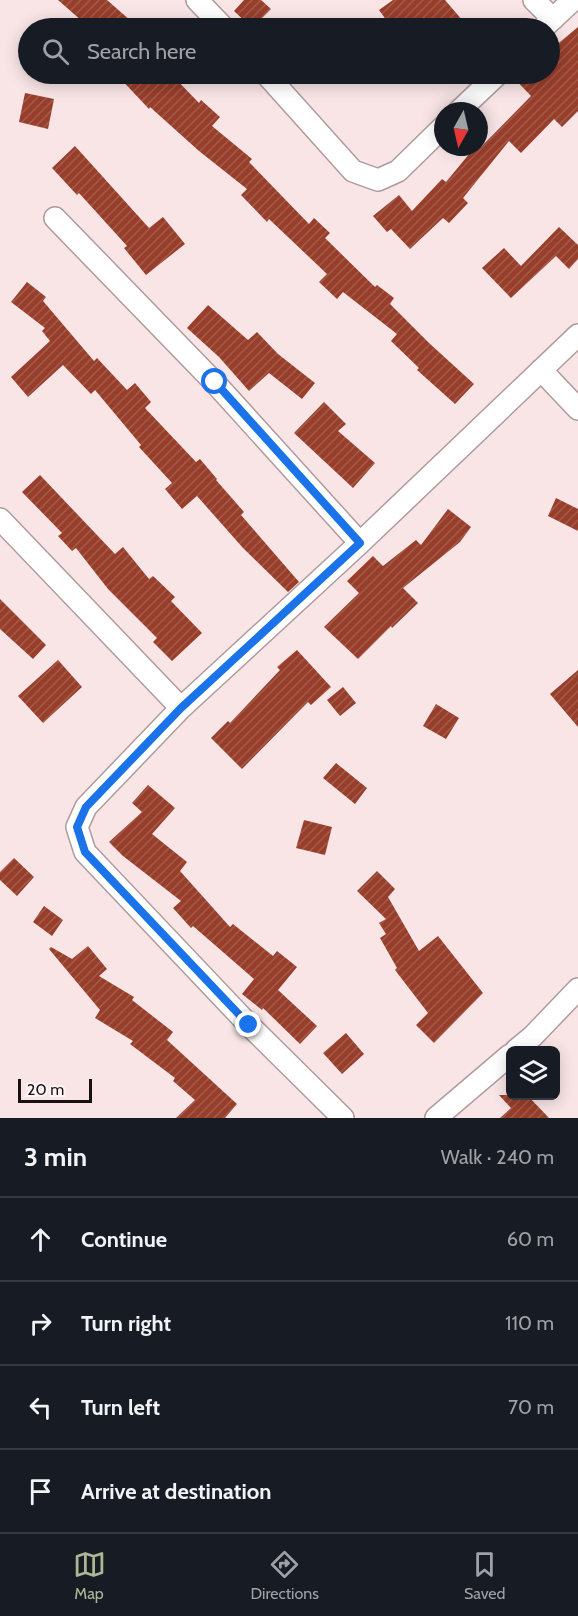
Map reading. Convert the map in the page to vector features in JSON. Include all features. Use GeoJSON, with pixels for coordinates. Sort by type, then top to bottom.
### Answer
{"type":"FeatureCollection","features":[{"type":"Feature","properties":{"kind":"street"},"geometry":{"type":"LineString","coordinates":[[197,0],[214,18]]}},
{"type":"Feature","properties":{"kind":"street"},"geometry":{"type":"LineString","coordinates":[[534,0],[544,18]]}},
{"type":"Feature","properties":{"kind":"street"},"geometry":{"type":"LineString","coordinates":[[554,18],[573,0]]}},
{"type":"Feature","properties":{"kind":"street"},"geometry":{"type":"LineString","coordinates":[[275,84],[353,171],[378,180],[398,171],[434,136]]}},
{"type":"Feature","properties":{"kind":"street"},"geometry":{"type":"LineString","coordinates":[[468,102],[487,84]]}},
{"type":"Feature","properties":{"kind":"street"},"geometry":{"type":"LineString","coordinates":[[56,218],[215,382],[360,543]]}},
{"type":"Feature","properties":{"kind":"street"},"geometry":{"type":"LineString","coordinates":[[343,1118],[249,1025],[85,852],[77,827],[86,807],[181,708],[360,543],[578,335]]}},
{"type":"Feature","properties":{"kind":"street"},"geometry":{"type":"LineString","coordinates":[[541,370],[578,409]]}},
{"type":"Feature","properties":{"kind":"street"},"geometry":{"type":"LineString","coordinates":[[0,519],[181,708]]}},
{"type":"Feature","properties":{"kind":"street"},"geometry":{"type":"LineString","coordinates":[[521,1046],[578,989]]}},
{"type":"Feature","properties":{"kind":"street"},"geometry":{"type":"LineString","coordinates":[[436,1118],[506,1058]]}},
{"type":"Feature","properties":{"kind":"building"},"geometry":{"type":"Polygon","coordinates":[[[58,0],[107,0],[128,18],[79,18],[58,0]]]}},
{"type":"Feature","properties":{"kind":"building"},"geometry":{"type":"Polygon","coordinates":[[[244,0],[261,0],[271,9],[262,18],[241,18],[234,11],[244,0]]]}},
{"type":"Feature","properties":{"kind":"building"},"geometry":{"type":"Polygon","coordinates":[[[393,0],[445,0],[460,18],[385,18],[379,10],[393,0]]]}},
{"type":"Feature","properties":{"kind":"building"},"geometry":{"type":"Polygon","coordinates":[[[578,27],[578,111],[562,127],[554,119],[521,153],[509,141],[463,198],[468,203],[449,223],[443,218],[410,249],[391,229],[387,232],[373,216],[399,195],[412,211],[442,179],[446,182],[468,156],[488,156],[488,140],[531,96],[520,84],[560,84],[560,42],[578,27]]]}},
{"type":"Feature","properties":{"kind":"building"},"geometry":{"type":"Polygon","coordinates":[[[125,84],[181,84],[199,103],[201,100],[220,117],[212,126],[252,159],[249,162],[309,224],[314,218],[330,233],[325,238],[375,287],[377,285],[394,298],[390,304],[474,384],[455,404],[417,370],[419,368],[391,341],[397,334],[343,292],[337,299],[319,282],[327,274],[269,219],[267,222],[241,195],[247,189],[199,151],[150,107],[149,109],[125,84]]]}},
{"type":"Feature","properties":{"kind":"building"},"geometry":{"type":"Polygon","coordinates":[[[25,93],[54,99],[48,129],[19,122],[25,93]]]}},
{"type":"Feature","properties":{"kind":"building"},"geometry":{"type":"Polygon","coordinates":[[[75,146],[149,228],[163,217],[185,244],[146,275],[124,248],[127,246],[79,193],[77,195],[52,168],[75,146]]]}},
{"type":"Feature","properties":{"kind":"building"},"geometry":{"type":"Polygon","coordinates":[[[559,227],[578,245],[578,259],[569,269],[556,256],[511,298],[482,268],[504,248],[521,266],[559,227]]]}},
{"type":"Feature","properties":{"kind":"building"},"geometry":{"type":"Polygon","coordinates":[[[27,282],[46,297],[43,301],[94,361],[97,358],[127,390],[135,383],[151,402],[145,408],[196,462],[200,459],[217,479],[244,512],[241,515],[299,582],[288,592],[243,548],[197,496],[182,509],[165,489],[172,483],[139,447],[141,445],[95,390],[91,394],[63,365],[28,397],[11,377],[50,341],[42,331],[45,328],[11,302],[27,282]]]}},
{"type":"Feature","properties":{"kind":"building"},"geometry":{"type":"Polygon","coordinates":[[[208,305],[248,340],[257,332],[278,354],[315,383],[302,399],[269,373],[249,391],[219,357],[187,328],[208,305]]]}},
{"type":"Feature","properties":{"kind":"building"},"geometry":{"type":"Polygon","coordinates":[[[324,402],[346,424],[338,431],[375,463],[353,488],[294,433],[324,402]]]}},
{"type":"Feature","properties":{"kind":"building"},"geometry":{"type":"Polygon","coordinates":[[[40,475],[115,554],[123,547],[149,579],[153,576],[175,597],[171,601],[202,633],[172,661],[153,642],[157,638],[108,589],[76,548],[72,551],[58,536],[62,533],[22,492],[40,475]]]}},
{"type":"Feature","properties":{"kind":"building"},"geometry":{"type":"Polygon","coordinates":[[[556,498],[578,509],[578,531],[548,516],[556,498]]]}},
{"type":"Feature","properties":{"kind":"building"},"geometry":{"type":"Polygon","coordinates":[[[448,509],[471,527],[460,542],[403,588],[418,603],[358,659],[324,627],[359,593],[347,581],[373,556],[383,566],[416,540],[421,545],[448,509]]]}},
{"type":"Feature","properties":{"kind":"building"},"geometry":{"type":"Polygon","coordinates":[[[0,599],[46,645],[33,659],[0,629],[0,599]]]}},
{"type":"Feature","properties":{"kind":"building"},"geometry":{"type":"Polygon","coordinates":[[[297,650],[331,687],[311,705],[308,702],[242,769],[211,738],[228,721],[230,723],[280,670],[277,667],[297,650]]]}},
{"type":"Feature","properties":{"kind":"building"},"geometry":{"type":"Polygon","coordinates":[[[58,660],[82,687],[43,723],[18,696],[58,660]]]}},
{"type":"Feature","properties":{"kind":"building"},"geometry":{"type":"Polygon","coordinates":[[[578,670],[578,727],[550,694],[578,670]]]}},
{"type":"Feature","properties":{"kind":"building"},"geometry":{"type":"Polygon","coordinates":[[[343,687],[356,703],[340,716],[327,700],[343,687]]]}},
{"type":"Feature","properties":{"kind":"building"},"geometry":{"type":"Polygon","coordinates":[[[436,704],[459,718],[446,739],[423,726],[436,704]]]}},
{"type":"Feature","properties":{"kind":"building"},"geometry":{"type":"Polygon","coordinates":[[[336,763],[367,788],[355,804],[323,778],[336,763]]]}},
{"type":"Feature","properties":{"kind":"building"},"geometry":{"type":"Polygon","coordinates":[[[148,785],[175,808],[152,834],[187,862],[180,871],[230,927],[233,924],[273,956],[277,951],[297,967],[278,990],[317,1026],[300,1044],[263,1008],[262,1010],[242,994],[254,979],[193,926],[191,928],[173,908],[181,901],[123,856],[109,842],[142,812],[132,803],[148,785]]]}},
{"type":"Feature","properties":{"kind":"building"},"geometry":{"type":"Polygon","coordinates":[[[304,820],[332,827],[325,855],[296,848],[304,820]]]}},
{"type":"Feature","properties":{"kind":"building"},"geometry":{"type":"Polygon","coordinates":[[[14,858],[34,877],[17,896],[0,880],[0,872],[14,858]]]}},
{"type":"Feature","properties":{"kind":"building"},"geometry":{"type":"Polygon","coordinates":[[[377,871],[395,889],[388,897],[419,951],[438,936],[483,993],[434,1043],[416,1025],[428,1013],[395,970],[397,968],[380,938],[386,934],[379,923],[386,919],[357,891],[377,871]]]}},
{"type":"Feature","properties":{"kind":"building"},"geometry":{"type":"Polygon","coordinates":[[[44,906],[63,920],[52,936],[33,922],[44,906]]]}},
{"type":"Feature","properties":{"kind":"building"},"geometry":{"type":"Polygon","coordinates":[[[88,946],[107,969],[99,976],[134,997],[132,1000],[173,1032],[167,1040],[237,1104],[225,1118],[176,1118],[195,1100],[173,1081],[175,1078],[130,1044],[133,1041],[95,1018],[100,1010],[49,949],[51,947],[72,959],[88,946]]]}},
{"type":"Feature","properties":{"kind":"building"},"geometry":{"type":"Polygon","coordinates":[[[346,1033],[364,1054],[342,1074],[323,1053],[346,1033]]]}},
{"type":"Feature","properties":{"kind":"building"},"geometry":{"type":"Polygon","coordinates":[[[499,1095],[506,1095],[506,1100],[532,1100],[549,1118],[500,1118],[511,1108],[499,1095]]]}},
{"type":"Feature","properties":{"kind":"route"},"geometry":{"type":"LineString","coordinates":[[215,382],[360,543],[181,708],[86,807],[77,827],[85,852],[249,1025]]}}]}
